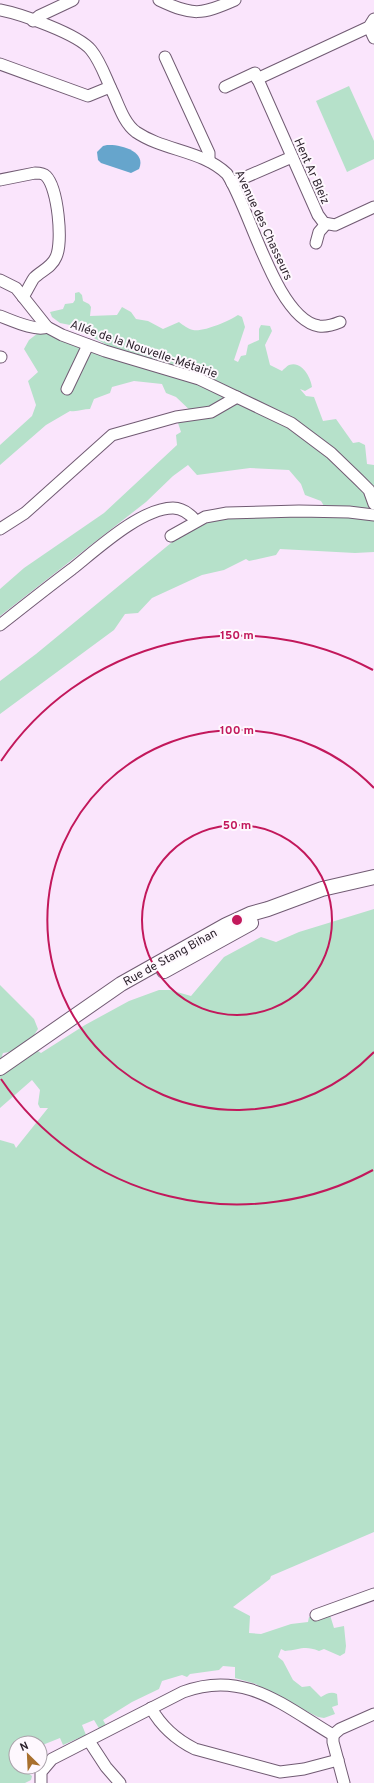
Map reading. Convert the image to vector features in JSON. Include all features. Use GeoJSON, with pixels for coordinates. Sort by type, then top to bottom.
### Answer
{"type":"FeatureCollection","features":[{"type":"Feature","properties":{"kind":"street"},"geometry":{"type":"LineString","coordinates":[[33,21],[39,16],[73,0]]}},
{"type":"Feature","properties":{"kind":"street"},"geometry":{"type":"LineString","coordinates":[[159,0],[187,11],[202,12],[235,0]]}},
{"type":"Feature","properties":{"kind":"street","name":"Avenue des Chasseurs"},"geometry":{"type":"LineString","coordinates":[[0,10],[70,34],[82,41],[94,54],[125,118],[136,132],[146,138],[209,161],[220,168],[232,183],[283,295],[301,316],[315,325],[325,326],[340,322]]}},
{"type":"Feature","properties":{"kind":"street"},"geometry":{"type":"LineString","coordinates":[[225,87],[255,73],[257,78],[372,23],[374,38]]}},
{"type":"Feature","properties":{"kind":"street"},"geometry":{"type":"LineString","coordinates":[[165,58],[209,153],[209,161]]}},
{"type":"Feature","properties":{"kind":"street"},"geometry":{"type":"LineString","coordinates":[[0,64],[88,96],[110,87]]}},
{"type":"Feature","properties":{"kind":"street","name":"Hent Ar Bleiz"},"geometry":{"type":"LineString","coordinates":[[257,78],[318,215],[326,224]]}},
{"type":"Feature","properties":{"kind":"street","name":"Hent Ar Bleiz"},"geometry":{"type":"LineString","coordinates":[[232,183],[292,157]]}},
{"type":"Feature","properties":{"kind":"street"},"geometry":{"type":"LineString","coordinates":[[0,180],[35,173],[46,175],[53,192],[58,216],[60,244],[58,253],[52,263],[33,280],[23,297]]}},
{"type":"Feature","properties":{"kind":"street"},"geometry":{"type":"LineString","coordinates":[[316,243],[319,232],[326,224],[335,224],[374,207]]}},
{"type":"Feature","properties":{"kind":"street","name":"Allée de la Nouvelle-Métairie"},"geometry":{"type":"LineString","coordinates":[[0,280],[13,286],[47,326],[62,335],[88,345],[199,379],[291,423],[319,444],[359,480],[369,490],[374,504]]}},
{"type":"Feature","properties":{"kind":"street"},"geometry":{"type":"LineString","coordinates":[[0,316],[32,327],[40,328],[47,326]]}},
{"type":"Feature","properties":{"kind":"street"},"geometry":{"type":"LineString","coordinates":[[67,389],[88,345]]}},
{"type":"Feature","properties":{"kind":"street"},"geometry":{"type":"LineString","coordinates":[[0,529],[7,526],[25,513],[112,435],[176,417],[211,412],[237,397]]}},
{"type":"Feature","properties":{"kind":"street"},"geometry":{"type":"LineString","coordinates":[[0,625],[111,538],[152,513],[172,508],[186,512],[196,521]]}},
{"type":"Feature","properties":{"kind":"street"},"geometry":{"type":"LineString","coordinates":[[171,536],[196,521],[216,514],[299,511],[349,512],[374,515]]}},
{"type":"Feature","properties":{"kind":"street","name":"Rue de Stang Bihan"},"geometry":{"type":"LineString","coordinates":[[0,1068],[77,1016],[99,1007],[226,925],[250,914],[322,889],[374,877]]}},
{"type":"Feature","properties":{"kind":"street"},"geometry":{"type":"LineString","coordinates":[[316,1615],[374,1594]]}},
{"type":"Feature","properties":{"kind":"street"},"geometry":{"type":"LineString","coordinates":[[41,1783],[41,1772],[49,1761],[183,1692],[213,1685],[234,1686],[268,1695],[333,1735]]}},
{"type":"Feature","properties":{"kind":"street"},"geometry":{"type":"LineString","coordinates":[[151,1708],[157,1718],[170,1732],[187,1745],[195,1749],[260,1768],[276,1772],[286,1772],[338,1760]]}},
{"type":"Feature","properties":{"kind":"street"},"geometry":{"type":"LineString","coordinates":[[344,1783],[333,1742],[333,1735],[340,1729],[374,1714]]}},
{"type":"Feature","properties":{"kind":"street"},"geometry":{"type":"LineString","coordinates":[[89,1741],[106,1767],[120,1783]]}},
{"type":"Feature","properties":{"kind":"green space"},"geometry":{"type":"Polygon","coordinates":[[[349,86],[374,141],[374,159],[347,172],[316,101],[349,86]]]}},
{"type":"Feature","properties":{"kind":"green space"},"geometry":{"type":"Polygon","coordinates":[[[79,292],[82,295],[83,301],[91,307],[90,316],[117,315],[122,307],[131,312],[136,319],[148,321],[163,329],[179,322],[193,330],[210,328],[238,315],[242,317],[245,327],[234,360],[238,362],[241,356],[246,355],[248,345],[259,340],[259,329],[261,325],[270,326],[272,331],[265,345],[270,365],[282,371],[288,365],[294,364],[302,367],[310,379],[312,387],[305,391],[300,389],[306,396],[314,397],[323,421],[336,419],[353,443],[359,442],[365,445],[367,464],[374,465],[374,552],[355,553],[280,549],[276,555],[249,561],[246,559],[224,570],[202,575],[152,598],[138,613],[125,614],[114,630],[0,714],[0,681],[36,654],[188,529],[202,522],[324,506],[321,501],[305,495],[301,484],[289,470],[250,468],[197,475],[188,465],[173,476],[146,502],[0,616],[0,589],[24,568],[104,513],[177,445],[176,435],[181,432],[178,423],[184,419],[196,416],[176,397],[166,393],[162,384],[134,381],[112,387],[110,393],[94,399],[90,409],[70,411],[46,425],[0,465],[0,445],[32,416],[36,405],[28,381],[38,372],[24,349],[29,340],[42,330],[99,349],[105,344],[70,325],[60,323],[52,317],[50,312],[63,309],[65,304],[73,303],[75,300],[75,293],[79,292]]]}},
{"type":"Feature","properties":{"kind":"green space"},"geometry":{"type":"Polygon","coordinates":[[[374,909],[374,1532],[271,1576],[270,1579],[233,1607],[250,1616],[249,1633],[261,1634],[291,1624],[308,1622],[309,1617],[330,1615],[334,1628],[344,1626],[346,1646],[345,1653],[340,1656],[324,1649],[319,1651],[306,1648],[285,1651],[281,1649],[278,1657],[283,1661],[293,1680],[302,1687],[310,1686],[321,1697],[331,1693],[337,1694],[338,1705],[332,1707],[335,1714],[324,1718],[318,1717],[264,1690],[256,1684],[235,1678],[235,1667],[223,1666],[219,1670],[190,1674],[187,1677],[182,1675],[162,1681],[159,1689],[132,1702],[103,1720],[107,1727],[100,1730],[94,1720],[82,1725],[86,1735],[63,1745],[60,1738],[48,1743],[48,1735],[8,1735],[8,1775],[32,1776],[31,1780],[25,1783],[0,1783],[0,1140],[14,1144],[16,1148],[48,1108],[40,1108],[38,1104],[40,1090],[32,1080],[0,1108],[0,985],[34,1019],[38,1029],[28,1043],[15,1050],[3,1053],[1,1059],[33,1048],[41,1053],[85,1025],[129,1001],[159,990],[170,990],[191,996],[224,957],[261,937],[276,942],[299,932],[374,909]]]}},
{"type":"Feature","properties":{"kind":"water"},"geometry":{"type":"Polygon","coordinates":[[[103,146],[125,147],[136,153],[140,163],[139,169],[131,173],[101,163],[98,160],[97,152],[103,146]]]}}]}
